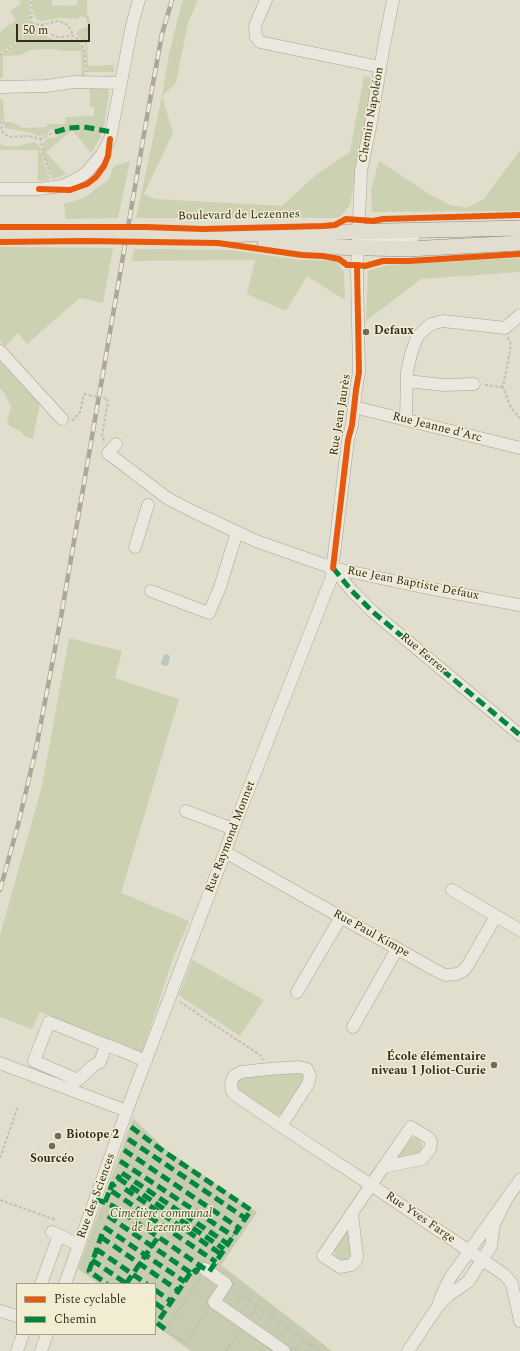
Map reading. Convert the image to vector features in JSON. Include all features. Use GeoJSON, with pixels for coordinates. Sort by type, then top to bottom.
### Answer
{"type":"FeatureCollection","features":[{"type":"Feature","properties":{"kind":"main road","name":"Boulevard de Lezennes"},"geometry":{"type":"LineString","coordinates":[[0,234],[212,235],[467,229],[520,230]]}},
{"type":"Feature","properties":{"kind":"main road","name":"Boulevard de Lezennes"},"geometry":{"type":"LineString","coordinates":[[212,235],[307,246],[358,248],[413,249],[520,242]]}},
{"type":"Feature","properties":{"kind":"street"},"geometry":{"type":"LineString","coordinates":[[0,189],[55,188],[68,184],[86,173],[98,160],[110,139],[132,25],[139,0]]}},
{"type":"Feature","properties":{"kind":"street"},"geometry":{"type":"LineString","coordinates":[[266,0],[255,26],[256,37],[260,42],[380,67]]}},
{"type":"Feature","properties":{"kind":"street","name":"Chemin Napoléon"},"geometry":{"type":"LineString","coordinates":[[358,248],[361,171],[393,0]]}},
{"type":"Feature","properties":{"kind":"street"},"geometry":{"type":"LineString","coordinates":[[0,87],[46,86],[86,81],[121,83]]}},
{"type":"Feature","properties":{"kind":"street"},"geometry":{"type":"LineString","coordinates":[[0,229],[27,234]]}},
{"type":"Feature","properties":{"kind":"street"},"geometry":{"type":"LineString","coordinates":[[358,248],[363,242],[370,239],[520,230]]}},
{"type":"Feature","properties":{"kind":"street","name":"Rue Jean Jaurès"},"geometry":{"type":"LineString","coordinates":[[333,568],[347,448],[360,369],[357,278],[358,248]]}},
{"type":"Feature","properties":{"kind":"street"},"geometry":{"type":"LineString","coordinates":[[406,420],[409,362],[414,344],[422,331],[432,324],[449,321],[505,328],[520,315]]}},
{"type":"Feature","properties":{"kind":"street"},"geometry":{"type":"LineString","coordinates":[[0,351],[66,422]]}},
{"type":"Feature","properties":{"kind":"street"},"geometry":{"type":"LineString","coordinates":[[407,381],[438,385],[474,384]]}},
{"type":"Feature","properties":{"kind":"street","name":"Rue Jeanne d'Arc"},"geometry":{"type":"LineString","coordinates":[[354,407],[520,448]]}},
{"type":"Feature","properties":{"kind":"street","name":"Rue Jean Baptiste Defaux"},"geometry":{"type":"LineString","coordinates":[[116,444],[108,453],[150,496],[177,504],[277,549],[333,568],[432,589],[520,605]]}},
{"type":"Feature","properties":{"kind":"street"},"geometry":{"type":"LineString","coordinates":[[135,547],[150,496]]}},
{"type":"Feature","properties":{"kind":"street"},"geometry":{"type":"LineString","coordinates":[[151,591],[209,613],[220,587],[237,532]]}},
{"type":"Feature","properties":{"kind":"street","name":"Rue Ferrer"},"geometry":{"type":"LineString","coordinates":[[333,568],[352,591],[373,612],[520,735]]}},
{"type":"Feature","properties":{"kind":"street","name":"Rue Raymond Monnet"},"geometry":{"type":"LineString","coordinates":[[128,1109],[233,829],[329,586],[333,568]]}},
{"type":"Feature","properties":{"kind":"street"},"geometry":{"type":"LineString","coordinates":[[186,811],[233,829]]}},
{"type":"Feature","properties":{"kind":"street","name":"Rue Paul Kimpe"},"geometry":{"type":"LineString","coordinates":[[225,852],[439,972],[451,975],[463,971],[468,965],[496,916]]}},
{"type":"Feature","properties":{"kind":"street"},"geometry":{"type":"LineString","coordinates":[[452,890],[520,930]]}},
{"type":"Feature","properties":{"kind":"street"},"geometry":{"type":"LineString","coordinates":[[297,992],[341,918]]}},
{"type":"Feature","properties":{"kind":"street"},"geometry":{"type":"LineString","coordinates":[[353,1027],[397,949]]}},
{"type":"Feature","properties":{"kind":"street"},"geometry":{"type":"LineString","coordinates":[[106,1045],[100,1062],[94,1064],[78,1080],[34,1060],[49,1022],[146,1061]]}},
{"type":"Feature","properties":{"kind":"street"},"geometry":{"type":"LineString","coordinates":[[0,1063],[128,1109]]}},
{"type":"Feature","properties":{"kind":"street","name":"Rue Yves Farge"},"geometry":{"type":"LineString","coordinates":[[281,1126],[308,1084],[310,1076],[307,1069],[268,1069],[241,1072],[237,1074],[232,1079],[231,1087],[234,1094],[281,1126],[371,1185],[468,1251],[505,1275],[512,1284],[520,1321]]}},
{"type":"Feature","properties":{"kind":"street","name":"Rue des Sciences"},"geometry":{"type":"LineString","coordinates":[[65,1283],[128,1109]]}},
{"type":"Feature","properties":{"kind":"street"},"geometry":{"type":"LineString","coordinates":[[352,1214],[384,1167]]}},
{"type":"Feature","properties":{"kind":"street"},"geometry":{"type":"LineString","coordinates":[[438,1306],[447,1283],[468,1251],[520,1180]]}},
{"type":"Feature","properties":{"kind":"street"},"geometry":{"type":"LineString","coordinates":[[408,1351],[438,1306],[450,1294],[468,1282],[491,1246],[494,1224],[505,1202]]}},
{"type":"Feature","properties":{"kind":"street"},"geometry":{"type":"LineString","coordinates":[[41,1283],[56,1229],[71,1242],[79,1245]]}},
{"type":"Feature","properties":{"kind":"street"},"geometry":{"type":"LineString","coordinates":[[205,1270],[226,1284],[214,1302],[247,1321],[287,1351]]}},
{"type":"Feature","properties":{"kind":"street"},"geometry":{"type":"LineString","coordinates":[[0,1311],[16,1316]]}},
{"type":"Feature","properties":{"kind":"street"},"geometry":{"type":"LineString","coordinates":[[17,1351],[23,1335]]}},
{"type":"Feature","properties":{"kind":"street"},"geometry":{"type":"LineString","coordinates":[[41,1351],[47,1335]]}},
{"type":"Feature","properties":{"kind":"path"},"geometry":{"type":"LineString","coordinates":[[0,55],[22,40],[28,33],[31,22],[31,0]]}},
{"type":"Feature","properties":{"kind":"path"},"geometry":{"type":"LineString","coordinates":[[31,22],[41,24],[58,21],[65,24],[73,36],[81,42],[84,50],[86,81]]}},
{"type":"Feature","properties":{"kind":"path"},"geometry":{"type":"LineString","coordinates":[[41,24],[49,34],[58,37],[73,36]]}},
{"type":"Feature","properties":{"kind":"path"},"geometry":{"type":"LineString","coordinates":[[0,121],[3,133],[10,137],[29,136],[40,139],[55,132]]}},
{"type":"Feature","properties":{"kind":"path"},"geometry":{"type":"LineString","coordinates":[[40,139],[43,154],[55,188]]}},
{"type":"Feature","properties":{"kind":"path"},"geometry":{"type":"LineString","coordinates":[[505,328],[511,345],[503,387],[511,408],[520,418]]}},
{"type":"Feature","properties":{"kind":"path"},"geometry":{"type":"LineString","coordinates":[[474,384],[503,387]]}},
{"type":"Feature","properties":{"kind":"path"},"geometry":{"type":"LineString","coordinates":[[66,422],[80,412],[84,394],[108,399],[102,436]]}},
{"type":"Feature","properties":{"kind":"path"},"geometry":{"type":"LineString","coordinates":[[170,996],[260,1055],[268,1069]]}},
{"type":"Feature","properties":{"kind":"path"},"geometry":{"type":"LineString","coordinates":[[0,1158],[18,1106]]}},
{"type":"Feature","properties":{"kind":"path"},"geometry":{"type":"LineString","coordinates":[[0,1200],[56,1229]]}},
{"type":"Feature","properties":{"kind":"path"},"geometry":{"type":"LineString","coordinates":[[205,1270],[165,1329],[185,1343],[214,1302]]}},
{"type":"Feature","properties":{"kind":"path"},"geometry":{"type":"LineString","coordinates":[[226,1284],[318,1350],[320,1346]]}},
{"type":"Feature","properties":{"kind":"path"},"geometry":{"type":"LineString","coordinates":[[243,1295],[247,1321]]}},
{"type":"Feature","properties":{"kind":"path"},"geometry":{"type":"LineString","coordinates":[[247,1321],[249,1300],[252,1296]]}},
{"type":"Feature","properties":{"kind":"path"},"geometry":{"type":"LineString","coordinates":[[226,1351],[258,1306]]}},
{"type":"Feature","properties":{"kind":"path"},"geometry":{"type":"LineString","coordinates":[[247,1321],[265,1312]]}},
{"type":"Feature","properties":{"kind":"path"},"geometry":{"type":"LineString","coordinates":[[247,1321],[272,1317],[275,1313]]}},
{"type":"Feature","properties":{"kind":"path"},"geometry":{"type":"LineString","coordinates":[[287,1351],[295,1333],[298,1330]]}},
{"type":"Feature","properties":{"kind":"path"},"geometry":{"type":"LineString","coordinates":[[287,1351],[303,1339]]}},
{"type":"Feature","properties":{"kind":"path"},"geometry":{"type":"LineString","coordinates":[[306,1351],[311,1344]]}},
{"type":"Feature","properties":{"kind":"green space"},"geometry":{"type":"Polygon","coordinates":[[[19,0],[30,1],[30,20],[28,30],[21,38],[0,53],[0,32],[16,20],[10,11],[21,4],[19,0]]]}},
{"type":"Feature","properties":{"kind":"green space"},"geometry":{"type":"Polygon","coordinates":[[[32,0],[52,0],[52,6],[77,5],[77,0],[87,0],[87,15],[90,19],[90,32],[87,39],[88,66],[114,65],[114,72],[87,72],[85,45],[76,34],[79,30],[87,27],[88,25],[86,18],[81,16],[77,19],[59,18],[42,21],[39,20],[35,18],[32,0]]]}},
{"type":"Feature","properties":{"kind":"green space"},"geometry":{"type":"Polygon","coordinates":[[[183,0],[198,0],[188,23],[176,83],[162,96],[169,54],[183,0]]]}},
{"type":"Feature","properties":{"kind":"green space"},"geometry":{"type":"Polygon","coordinates":[[[33,28],[42,29],[48,37],[54,40],[61,41],[72,39],[78,41],[83,48],[85,79],[82,79],[81,51],[60,51],[55,49],[30,50],[21,55],[3,56],[3,78],[0,78],[0,56],[22,41],[33,28]]]}},
{"type":"Feature","properties":{"kind":"green space"},"geometry":{"type":"Polygon","coordinates":[[[364,76],[373,79],[350,205],[339,218],[136,218],[162,96],[173,133],[144,194],[155,199],[282,206],[317,174],[350,152],[364,76]]]}},
{"type":"Feature","properties":{"kind":"green space"},"geometry":{"type":"Polygon","coordinates":[[[90,88],[107,88],[109,92],[104,127],[101,136],[91,153],[72,130],[46,152],[66,174],[53,179],[43,154],[43,143],[46,139],[57,137],[57,130],[51,129],[47,134],[39,136],[32,133],[5,128],[0,118],[0,99],[3,99],[4,122],[12,122],[22,128],[47,127],[47,124],[65,124],[65,117],[94,116],[94,107],[90,107],[90,88]]]}},
{"type":"Feature","properties":{"kind":"green space"},"geometry":{"type":"Polygon","coordinates":[[[34,142],[39,145],[50,180],[38,181],[38,150],[0,150],[0,144],[6,146],[18,146],[34,142]]]}},
{"type":"Feature","properties":{"kind":"green space"},"geometry":{"type":"Polygon","coordinates":[[[520,150],[520,211],[372,212],[371,190],[379,161],[429,194],[450,205],[467,208],[484,199],[520,150]]]}},
{"type":"Feature","properties":{"kind":"green space"},"geometry":{"type":"Polygon","coordinates":[[[130,161],[118,218],[66,219],[64,204],[84,198],[109,179],[114,166],[130,161]]]}},
{"type":"Feature","properties":{"kind":"green space"},"geometry":{"type":"Polygon","coordinates":[[[0,247],[113,248],[103,303],[80,298],[27,344],[18,333],[5,347],[0,340],[0,247]]]}},
{"type":"Feature","properties":{"kind":"green space"},"geometry":{"type":"Polygon","coordinates":[[[134,249],[231,250],[301,260],[336,261],[344,272],[345,300],[307,276],[286,311],[247,294],[255,260],[132,261],[134,249]]]}},
{"type":"Feature","properties":{"kind":"green space"},"geometry":{"type":"Polygon","coordinates":[[[520,258],[520,272],[421,279],[366,321],[368,271],[388,265],[520,258]]]}},
{"type":"Feature","properties":{"kind":"green space"},"geometry":{"type":"Polygon","coordinates":[[[0,358],[40,403],[33,439],[26,437],[20,431],[10,426],[7,422],[11,407],[5,394],[0,388],[0,358]]]}},
{"type":"Feature","properties":{"kind":"green space"},"geometry":{"type":"Polygon","coordinates":[[[69,638],[122,651],[115,678],[179,699],[121,893],[189,921],[172,961],[142,1053],[40,1012],[32,1029],[0,1017],[0,935],[42,786],[69,638]]]}},
{"type":"Feature","properties":{"kind":"green space"},"geometry":{"type":"Polygon","coordinates":[[[192,960],[264,1000],[240,1036],[179,995],[192,960]]]}},
{"type":"Feature","properties":{"kind":"green space"},"geometry":{"type":"Polygon","coordinates":[[[298,1071],[303,1073],[306,1077],[282,1114],[275,1115],[237,1090],[237,1080],[239,1078],[298,1071]]]}},
{"type":"Feature","properties":{"kind":"green space","name":"Cimetière communal de Lezennes"},"geometry":{"type":"Polygon","coordinates":[[[133,1118],[165,1149],[257,1212],[221,1265],[332,1351],[191,1351],[156,1326],[156,1283],[98,1283],[78,1269],[133,1118]]]}},
{"type":"Feature","properties":{"kind":"green space"},"geometry":{"type":"Polygon","coordinates":[[[409,1139],[419,1139],[422,1143],[422,1150],[418,1154],[394,1160],[409,1139]]]}},
{"type":"Feature","properties":{"kind":"green space"},"geometry":{"type":"Polygon","coordinates":[[[348,1228],[351,1257],[348,1260],[343,1261],[337,1258],[334,1250],[348,1228]]]}},
{"type":"Feature","properties":{"kind":"shaded area"},"geometry":{"type":"Polygon","coordinates":[[[166,654],[170,657],[168,665],[166,666],[162,665],[161,663],[164,655],[166,654]]]}},
{"type":"Feature","properties":{"kind":"railway"},"geometry":{"type":"LineString","coordinates":[[0,890],[18,825],[36,749],[61,617],[148,111],[162,34],[172,0]]}},
{"type":"Feature","properties":{"kind":"marked path"},"geometry":{"type":"LineString","coordinates":[[55,132],[69,128],[84,127],[112,132]]}},
{"type":"Feature","properties":{"kind":"marked path"},"geometry":{"type":"LineString","coordinates":[[333,568],[352,591],[373,612],[520,735]]}},
{"type":"Feature","properties":{"kind":"marked path"},"geometry":{"type":"LineString","coordinates":[[131,1127],[163,1151],[251,1210],[209,1272]]}},
{"type":"Feature","properties":{"kind":"marked path"},"geometry":{"type":"LineString","coordinates":[[128,1139],[245,1218]]}},
{"type":"Feature","properties":{"kind":"marked path"},"geometry":{"type":"LineString","coordinates":[[124,1150],[239,1228]]}},
{"type":"Feature","properties":{"kind":"marked path"},"geometry":{"type":"LineString","coordinates":[[120,1161],[233,1236]]}},
{"type":"Feature","properties":{"kind":"marked path"},"geometry":{"type":"LineString","coordinates":[[122,1173],[228,1244]]}},
{"type":"Feature","properties":{"kind":"marked path"},"geometry":{"type":"LineString","coordinates":[[110,1190],[112,1184],[114,1185],[120,1175]]}},
{"type":"Feature","properties":{"kind":"marked path"},"geometry":{"type":"LineString","coordinates":[[118,1178],[224,1249]]}},
{"type":"Feature","properties":{"kind":"marked path"},"geometry":{"type":"LineString","coordinates":[[125,1189],[221,1254]]}},
{"type":"Feature","properties":{"kind":"marked path"},"geometry":{"type":"LineString","coordinates":[[105,1202],[110,1190],[216,1262]]}},
{"type":"Feature","properties":{"kind":"marked path"},"geometry":{"type":"LineString","coordinates":[[96,1199],[113,1206],[205,1269]]}},
{"type":"Feature","properties":{"kind":"marked path"},"geometry":{"type":"LineString","coordinates":[[108,1216],[191,1273]]}},
{"type":"Feature","properties":{"kind":"marked path"},"geometry":{"type":"LineString","coordinates":[[104,1227],[185,1282]]}},
{"type":"Feature","properties":{"kind":"marked path"},"geometry":{"type":"LineString","coordinates":[[102,1234],[89,1271],[106,1283]]}},
{"type":"Feature","properties":{"kind":"marked path"},"geometry":{"type":"LineString","coordinates":[[101,1237],[179,1291]]}},
{"type":"Feature","properties":{"kind":"marked path"},"geometry":{"type":"LineString","coordinates":[[127,1283],[158,1237]]}},
{"type":"Feature","properties":{"kind":"marked path"},"geometry":{"type":"LineString","coordinates":[[96,1249],[146,1283]]}},
{"type":"Feature","properties":{"kind":"marked path"},"geometry":{"type":"LineString","coordinates":[[92,1260],[126,1283]]}},
{"type":"Feature","properties":{"kind":"marked path"},"geometry":{"type":"LineString","coordinates":[[165,1329],[157,1323],[193,1269],[196,1272],[200,1266]]}},
{"type":"Feature","properties":{"kind":"marked path"},"geometry":{"type":"LineString","coordinates":[[156,1291],[172,1302]]}},
{"type":"Feature","properties":{"kind":"marked path"},"geometry":{"type":"LineString","coordinates":[[156,1304],[165,1310]]}},
{"type":"Feature","properties":{"kind":"cycle path"},"geometry":{"type":"LineString","coordinates":[[39,189],[70,190],[87,184],[96,177],[104,166],[108,156],[110,139]]}},
{"type":"Feature","properties":{"kind":"cycle path"},"geometry":{"type":"LineString","coordinates":[[0,227],[145,227],[203,229],[323,226],[335,225],[346,219],[373,221],[383,219],[520,215]]}},
{"type":"Feature","properties":{"kind":"cycle path"},"geometry":{"type":"LineString","coordinates":[[0,242],[86,241],[218,243],[302,255],[323,256],[339,259],[347,265],[365,266],[383,261],[409,261],[520,254]]}},
{"type":"Feature","properties":{"kind":"cycle path"},"geometry":{"type":"LineString","coordinates":[[333,568],[348,440],[352,425],[359,372],[357,265]]}},
{"type":"Feature","properties":{"kind":"place","name":"Defaux"},"geometry":{"type":"Point","coordinates":[366,332]}},
{"type":"Feature","properties":{"kind":"place","name":"École élémentaire niveau 1 Joliot-Curie"},"geometry":{"type":"Point","coordinates":[494,1065]}},
{"type":"Feature","properties":{"kind":"place","name":"Biotope 2"},"geometry":{"type":"Point","coordinates":[58,1136]}},
{"type":"Feature","properties":{"kind":"place","name":"Sourcéo"},"geometry":{"type":"Point","coordinates":[52,1146]}}]}
